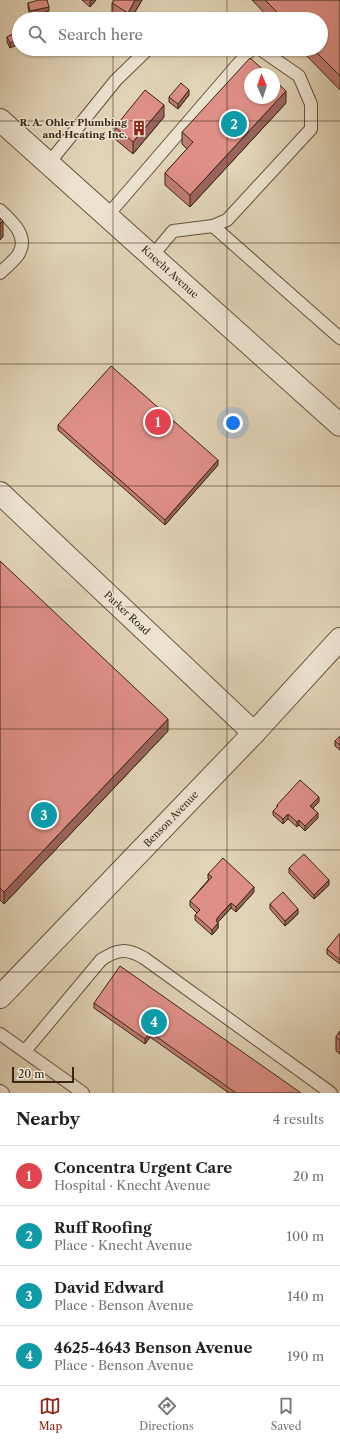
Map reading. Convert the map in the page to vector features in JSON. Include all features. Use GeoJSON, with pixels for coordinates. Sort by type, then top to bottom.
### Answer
{"type":"FeatureCollection","features":[{"type":"Feature","properties":{"kind":"street","name":"Knecht Avenue"},"geometry":{"type":"LineString","coordinates":[[0,120],[340,425]]}},
{"type":"Feature","properties":{"kind":"street","name":"Parker Road"},"geometry":{"type":"LineString","coordinates":[[0,493],[254,733]]}},
{"type":"Feature","properties":{"kind":"street","name":"Benson Avenue"},"geometry":{"type":"LineString","coordinates":[[0,997],[254,733],[340,639]]}},
{"type":"Feature","properties":{"kind":"lane"},"geometry":{"type":"LineString","coordinates":[[49,163],[116,80],[141,56]]}},
{"type":"Feature","properties":{"kind":"lane"},"geometry":{"type":"LineString","coordinates":[[107,216],[245,56]]}},
{"type":"Feature","properties":{"kind":"lane"},"geometry":{"type":"LineString","coordinates":[[152,256],[174,231],[213,226],[227,220],[311,129],[311,104],[299,76],[270,56]]}},
{"type":"Feature","properties":{"kind":"lane"},"geometry":{"type":"LineString","coordinates":[[0,210],[14,223],[21,234],[22,245],[18,254],[0,273]]}},
{"type":"Feature","properties":{"kind":"lane"},"geometry":{"type":"LineString","coordinates":[[213,226],[340,338]]}},
{"type":"Feature","properties":{"kind":"lane"},"geometry":{"type":"LineString","coordinates":[[25,1051],[100,960],[111,953],[124,950],[133,951],[331,1093]]}},
{"type":"Feature","properties":{"kind":"lane"},"geometry":{"type":"LineString","coordinates":[[0,1034],[83,1093]]}},
{"type":"Feature","properties":{"kind":"building"},"geometry":{"type":"Polygon","coordinates":[[[39,0],[47,0],[49,7],[30,11],[28,3],[39,0]]]}},
{"type":"Feature","properties":{"kind":"building"},"geometry":{"type":"Polygon","coordinates":[[[114,0],[135,0],[129,12],[112,3],[114,0]]]}},
{"type":"Feature","properties":{"kind":"building"},"geometry":{"type":"Polygon","coordinates":[[[265,0],[340,0],[340,76],[320,56],[328,56],[328,12],[277,12],[265,0]]]}},
{"type":"Feature","properties":{"kind":"building"},"geometry":{"type":"Polygon","coordinates":[[[12,34],[12,42],[10,43],[7,37],[12,34]]]}},
{"type":"Feature","properties":{"kind":"building"},"geometry":{"type":"Polygon","coordinates":[[[250,58],[261,68],[244,68],[244,104],[274,104],[190,195],[165,173],[193,142],[182,132],[250,58]]]}},
{"type":"Feature","properties":{"kind":"building"},"geometry":{"type":"Polygon","coordinates":[[[181,83],[189,90],[178,104],[169,97],[181,83]]]}},
{"type":"Feature","properties":{"kind":"building"},"geometry":{"type":"Polygon","coordinates":[[[280,86],[286,91],[280,98],[280,86]]]}},
{"type":"Feature","properties":{"kind":"building"},"geometry":{"type":"Polygon","coordinates":[[[145,90],[164,105],[133,142],[115,127],[145,90]]]}},
{"type":"Feature","properties":{"kind":"building"},"geometry":{"type":"Polygon","coordinates":[[[111,366],[218,460],[165,520],[58,425],[111,366]]]}},
{"type":"Feature","properties":{"kind":"building"},"geometry":{"type":"Polygon","coordinates":[[[0,561],[168,719],[4,892],[0,888],[0,561]]]}},
{"type":"Feature","properties":{"kind":"building"},"geometry":{"type":"Polygon","coordinates":[[[340,736],[340,745],[335,741],[340,736]]]}},
{"type":"Feature","properties":{"kind":"building"},"geometry":{"type":"Polygon","coordinates":[[[300,780],[319,797],[310,806],[318,813],[305,826],[299,820],[297,822],[288,814],[283,819],[273,811],[300,780]]]}},
{"type":"Feature","properties":{"kind":"building"},"geometry":{"type":"Polygon","coordinates":[[[304,854],[329,880],[314,895],[289,868],[304,854]]]}},
{"type":"Feature","properties":{"kind":"building"},"geometry":{"type":"Polygon","coordinates":[[[223,858],[254,887],[236,907],[231,903],[218,917],[216,921],[218,923],[212,930],[195,915],[200,910],[190,901],[212,877],[208,874],[223,858]]]}},
{"type":"Feature","properties":{"kind":"building"},"geometry":{"type":"Polygon","coordinates":[[[283,892],[298,909],[285,921],[270,904],[283,892]]]}},
{"type":"Feature","properties":{"kind":"building"},"geometry":{"type":"Polygon","coordinates":[[[340,934],[340,960],[327,949],[340,934]]]}},
{"type":"Feature","properties":{"kind":"building"},"geometry":{"type":"Polygon","coordinates":[[[120,966],[301,1093],[236,1093],[150,1032],[145,1039],[94,1003],[120,966]]]}},
{"type":"Feature","properties":{"kind":"building"},"geometry":{"type":"Polygon","coordinates":[[[340,1031],[340,1040],[336,1037],[340,1031]]]}},
{"type":"Feature","properties":{"kind":"place","name":"Ruff Roofing"},"geometry":{"type":"Point","coordinates":[234,124]}},
{"type":"Feature","properties":{"kind":"place","name":"R. A. Ohler Plumbing and Heating Inc."},"geometry":{"type":"Point","coordinates":[139,128]}},
{"type":"Feature","properties":{"kind":"place","name":"Concentra Urgent Care"},"geometry":{"type":"Point","coordinates":[158,422]}},
{"type":"Feature","properties":{"kind":"place","name":"David Edward"},"geometry":{"type":"Point","coordinates":[44,815]}},
{"type":"Feature","properties":{"kind":"place","name":"4625-4643 Benson Avenue"},"geometry":{"type":"Point","coordinates":[154,1022]}}]}
